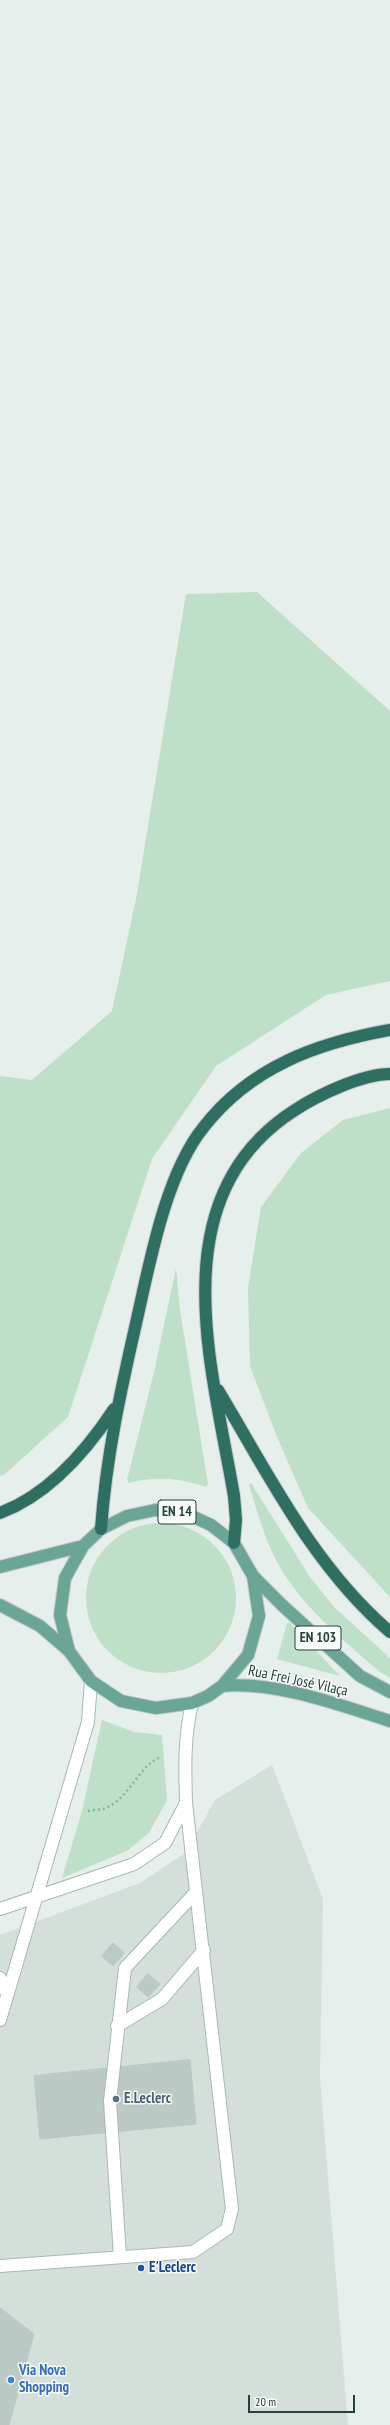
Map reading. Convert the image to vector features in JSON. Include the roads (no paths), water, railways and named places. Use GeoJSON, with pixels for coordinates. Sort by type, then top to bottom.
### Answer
{"type":"FeatureCollection","features":[{"type":"Feature","properties":{"kind":"highway"},"geometry":{"type":"LineString","coordinates":[[101,1529],[109,1455],[117,1405],[141,1300],[168,1200],[184,1160],[203,1128],[238,1090],[276,1065],[316,1047],[358,1036],[390,1030]]}},
{"type":"Feature","properties":{"kind":"highway"},"geometry":{"type":"LineString","coordinates":[[234,1543],[236,1520],[234,1496],[205,1316],[204,1281],[207,1249],[215,1213],[228,1182],[246,1153],[275,1123],[310,1101],[346,1085],[390,1074]]}},
{"type":"Feature","properties":{"kind":"highway"},"geometry":{"type":"LineString","coordinates":[[215,1384],[290,1514],[318,1555],[351,1594],[390,1632]]}},
{"type":"Feature","properties":{"kind":"highway"},"geometry":{"type":"LineString","coordinates":[[0,1514],[36,1493],[71,1464],[97,1435],[117,1405]]}},
{"type":"Feature","properties":{"kind":"main road","name":"Rua Frei José Vilaça"},"geometry":{"type":"LineString","coordinates":[[69,1651],[60,1614],[65,1578],[83,1546],[101,1529],[127,1516],[148,1512],[185,1513],[211,1525],[234,1543],[253,1576],[360,1676],[390,1692]]}},
{"type":"Feature","properties":{"kind":"main road","name":"Rua Frei José Vilaça"},"geometry":{"type":"LineString","coordinates":[[0,1567],[83,1546]]}},
{"type":"Feature","properties":{"kind":"main road","name":"Rua Frei José Vilaça"},"geometry":{"type":"LineString","coordinates":[[0,1605],[40,1626],[69,1651],[91,1681],[121,1701],[156,1708],[192,1703],[208,1696],[222,1686],[248,1655],[259,1616],[253,1576]]}},
{"type":"Feature","properties":{"kind":"main road","name":"Rua Frei José Vilaça"},"geometry":{"type":"LineString","coordinates":[[222,1686],[241,1684],[316,1698],[390,1721]]}},
{"type":"Feature","properties":{"kind":"street"},"geometry":{"type":"LineString","coordinates":[[0,2020],[88,1722],[91,1681]]}},
{"type":"Feature","properties":{"kind":"street"},"geometry":{"type":"LineString","coordinates":[[0,2266],[193,2252],[227,2229],[232,2209],[204,1950],[186,1803],[184,1757],[186,1729],[192,1703]]}},
{"type":"Feature","properties":{"kind":"street"},"geometry":{"type":"LineString","coordinates":[[0,1909],[134,1864],[165,1843],[186,1803]]}},
{"type":"Feature","properties":{"kind":"street"},"geometry":{"type":"LineString","coordinates":[[120,2257],[110,2100],[117,2026],[125,1968],[196,1892]]}},
{"type":"Feature","properties":{"kind":"street"},"geometry":{"type":"LineString","coordinates":[[117,2026],[162,1999],[204,1950]]}},
{"type":"Feature","properties":{"kind":"street"},"geometry":{"type":"LineString","coordinates":[[0,1978],[7,1994]]}},
{"type":"Feature","properties":{"kind":"place","name":"E.Leclerc"},"geometry":{"type":"Point","coordinates":[116,2099]}},
{"type":"Feature","properties":{"kind":"place","name":"E'Leclerc"},"geometry":{"type":"Point","coordinates":[141,2268]}},
{"type":"Feature","properties":{"kind":"place","name":"Via Nova Shopping"},"geometry":{"type":"Point","coordinates":[11,2380]}}]}
